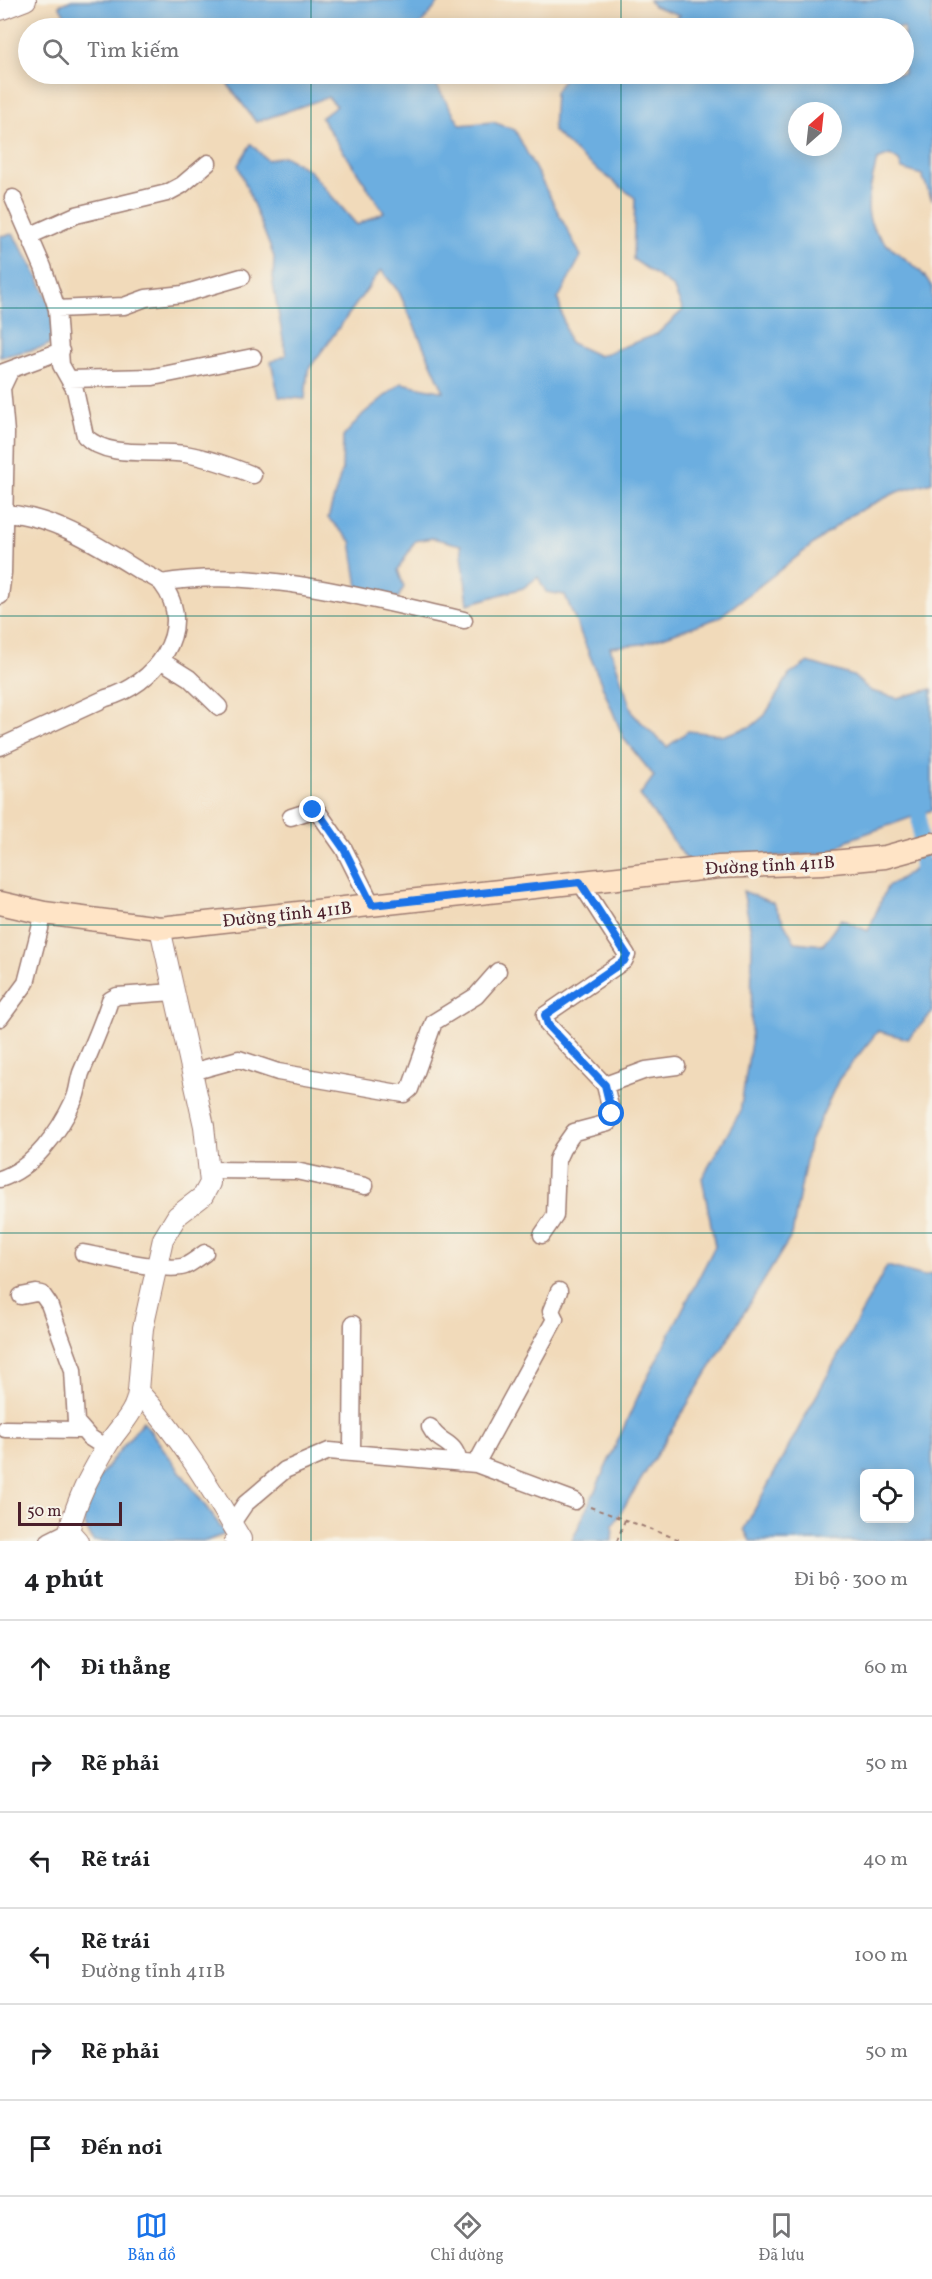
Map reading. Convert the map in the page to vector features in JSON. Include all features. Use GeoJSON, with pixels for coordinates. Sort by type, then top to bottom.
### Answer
{"type":"FeatureCollection","features":[{"type":"Feature","properties":{"kind":"main road","name":"Đường tỉnh 411B"},"geometry":{"type":"LineString","coordinates":[[0,903],[44,913],[160,928],[719,867],[822,863],[885,857],[932,844]]}},
{"type":"Feature","properties":{"kind":"street"},"geometry":{"type":"LineString","coordinates":[[0,10],[26,0]]}},
{"type":"Feature","properties":{"kind":"street"},"geometry":{"type":"LineString","coordinates":[[29,236],[76,215],[167,193],[182,185],[208,163]]}},
{"type":"Feature","properties":{"kind":"street"},"geometry":{"type":"LineString","coordinates":[[13,198],[43,267],[57,309],[61,365],[75,390],[85,436],[96,445],[114,449],[184,454],[219,462],[253,475]]}},
{"type":"Feature","properties":{"kind":"street"},"geometry":{"type":"LineString","coordinates":[[57,309],[124,306],[146,298],[183,294],[242,277]]}},
{"type":"Feature","properties":{"kind":"street"},"geometry":{"type":"LineString","coordinates":[[0,596],[6,433],[2,388],[5,372],[60,351]]}},
{"type":"Feature","properties":{"kind":"street"},"geometry":{"type":"LineString","coordinates":[[69,379],[153,377],[253,357]]}},
{"type":"Feature","properties":{"kind":"street"},"geometry":{"type":"LineString","coordinates":[[0,747],[122,694],[144,680],[162,661],[171,644],[176,614],[161,583],[71,532],[35,518],[4,513]]}},
{"type":"Feature","properties":{"kind":"street"},"geometry":{"type":"LineString","coordinates":[[161,583],[200,577],[251,580],[343,594],[464,620]]}},
{"type":"Feature","properties":{"kind":"street"},"geometry":{"type":"LineString","coordinates":[[162,661],[189,678],[219,707]]}},
{"type":"Feature","properties":{"kind":"street"},"geometry":{"type":"LineString","coordinates":[[291,818],[313,810],[318,812],[344,849],[372,905]]}},
{"type":"Feature","properties":{"kind":"street"},"geometry":{"type":"LineString","coordinates":[[542,1235],[555,1216],[557,1160],[562,1149],[574,1132],[608,1123],[611,1119],[605,1085],[548,1025],[545,1015],[624,961],[627,955],[580,882]]}},
{"type":"Feature","properties":{"kind":"street"},"geometry":{"type":"LineString","coordinates":[[0,1018],[21,993],[26,983],[44,913]]}},
{"type":"Feature","properties":{"kind":"street"},"geometry":{"type":"LineString","coordinates":[[49,1541],[73,1536],[81,1489],[132,1412],[138,1390],[143,1328],[155,1266],[163,1239],[177,1215],[203,1196],[210,1183],[210,1170],[192,1072],[160,928]]}},
{"type":"Feature","properties":{"kind":"street"},"geometry":{"type":"LineString","coordinates":[[192,1072],[239,1059],[278,1072],[404,1094],[410,1089],[434,1022],[476,996],[498,971]]}},
{"type":"Feature","properties":{"kind":"street"},"geometry":{"type":"LineString","coordinates":[[0,1179],[25,1168],[35,1159],[75,1099],[81,1075],[101,1031],[110,1000],[117,996],[174,992]]}},
{"type":"Feature","properties":{"kind":"street"},"geometry":{"type":"LineString","coordinates":[[605,1085],[646,1070],[677,1066]]}},
{"type":"Feature","properties":{"kind":"street"},"geometry":{"type":"LineString","coordinates":[[210,1170],[296,1171],[365,1186]]}},
{"type":"Feature","properties":{"kind":"street"},"geometry":{"type":"LineString","coordinates":[[83,1253],[155,1266],[184,1266],[205,1253]]}},
{"type":"Feature","properties":{"kind":"street"},"geometry":{"type":"LineString","coordinates":[[476,1464],[555,1319],[551,1311],[559,1291]]}},
{"type":"Feature","properties":{"kind":"street"},"geometry":{"type":"LineString","coordinates":[[21,1296],[42,1294],[49,1304],[73,1370],[76,1422],[81,1430],[106,1448]]}},
{"type":"Feature","properties":{"kind":"street"},"geometry":{"type":"LineString","coordinates":[[352,1452],[353,1324]]}},
{"type":"Feature","properties":{"kind":"street"},"geometry":{"type":"LineString","coordinates":[[138,1390],[168,1423],[237,1536]]}},
{"type":"Feature","properties":{"kind":"street"},"geometry":{"type":"LineString","coordinates":[[430,1427],[436,1436],[452,1445],[457,1451],[459,1463]]}},
{"type":"Feature","properties":{"kind":"street"},"geometry":{"type":"LineString","coordinates":[[5,1429],[81,1430]]}},
{"type":"Feature","properties":{"kind":"street"},"geometry":{"type":"LineString","coordinates":[[237,1536],[245,1504],[285,1470],[329,1450],[476,1464],[574,1501]]}},
{"type":"Feature","properties":{"kind":"path"},"geometry":{"type":"LineString","coordinates":[[574,1501],[683,1541]]}},
{"type":"Feature","properties":{"kind":"path"},"geometry":{"type":"LineString","coordinates":[[617,1541],[625,1520]]}},
{"type":"Feature","properties":{"kind":"water"},"geometry":{"type":"Polygon","coordinates":[[[72,0],[441,0],[426,18],[66,18],[59,5],[72,0]]]}},
{"type":"Feature","properties":{"kind":"water"},"geometry":{"type":"Polygon","coordinates":[[[649,0],[932,0],[932,200],[922,175],[902,169],[899,161],[890,155],[877,160],[870,190],[868,213],[877,233],[918,269],[932,287],[932,482],[897,492],[851,515],[718,618],[642,644],[610,647],[633,714],[667,747],[688,731],[725,735],[752,726],[765,715],[789,675],[808,662],[853,676],[871,691],[897,698],[932,689],[932,810],[848,840],[830,854],[687,860],[640,795],[654,776],[624,739],[565,595],[546,592],[538,577],[523,588],[468,604],[461,545],[432,538],[415,541],[398,570],[404,587],[398,598],[358,587],[351,541],[328,518],[342,470],[343,437],[363,414],[401,383],[444,392],[399,292],[381,270],[308,370],[305,399],[279,397],[271,362],[286,355],[273,284],[274,257],[238,165],[251,144],[267,160],[284,156],[309,170],[357,225],[384,212],[321,118],[337,106],[328,97],[256,122],[228,84],[436,84],[460,125],[493,122],[515,130],[581,256],[558,299],[569,342],[599,356],[657,334],[683,310],[673,287],[633,259],[635,198],[580,156],[553,131],[555,92],[560,84],[914,84],[914,18],[677,18],[680,15],[653,6],[649,0]]]}},
{"type":"Feature","properties":{"kind":"water"},"geometry":{"type":"Polygon","coordinates":[[[13,234],[35,271],[48,300],[52,314],[54,341],[44,347],[0,357],[0,236],[13,234]]]}},
{"type":"Feature","properties":{"kind":"water"},"geometry":{"type":"Polygon","coordinates":[[[932,860],[932,1013],[908,1039],[878,1031],[839,1079],[809,1144],[792,1235],[613,1525],[612,1541],[572,1541],[640,1392],[715,1246],[702,1178],[740,1112],[751,1042],[752,937],[743,891],[773,903],[795,942],[823,945],[841,919],[868,931],[887,887],[932,860]]]}},
{"type":"Feature","properties":{"kind":"water"},"geometry":{"type":"Polygon","coordinates":[[[887,1266],[924,1276],[932,1273],[932,1541],[750,1541],[744,1529],[887,1266]]]}},
{"type":"Feature","properties":{"kind":"water"},"geometry":{"type":"Polygon","coordinates":[[[143,1421],[226,1534],[206,1541],[93,1541],[83,1518],[86,1500],[100,1477],[143,1421]]]}},
{"type":"Feature","properties":{"kind":"waterway"},"geometry":{"type":"LineString","coordinates":[[919,815],[922,884]]}},
{"type":"Feature","properties":{"kind":"route"},"geometry":{"type":"LineString","coordinates":[[313,810],[318,812],[344,849],[372,905],[580,882],[627,955],[624,961],[545,1015],[548,1025],[605,1085],[612,1114]]}}]}
